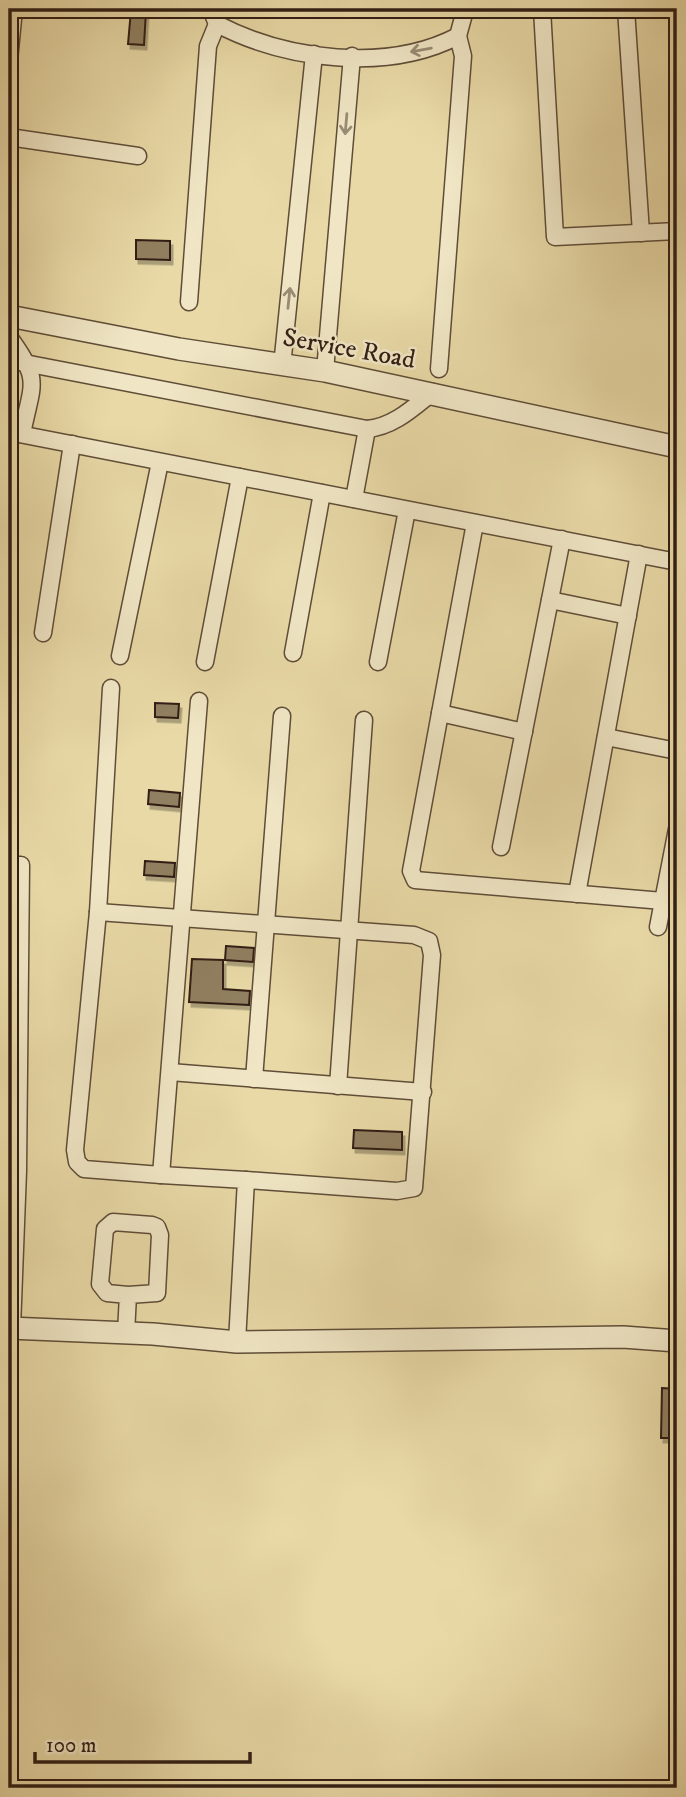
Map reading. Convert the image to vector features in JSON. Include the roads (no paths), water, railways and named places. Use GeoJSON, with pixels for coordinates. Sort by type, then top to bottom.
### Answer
{"type":"FeatureCollection","features":[{"type":"Feature","properties":{"kind":"street"},"geometry":{"type":"LineString","coordinates":[[9,60],[14,9]]}},
{"type":"Feature","properties":{"kind":"street"},"geometry":{"type":"LineString","coordinates":[[439,369],[463,56],[458,36],[464,14],[462,9]]}},
{"type":"Feature","properties":{"kind":"street"},"geometry":{"type":"LineString","coordinates":[[542,9],[555,237],[677,231]]}},
{"type":"Feature","properties":{"kind":"street"},"geometry":{"type":"LineString","coordinates":[[626,9],[641,233]]}},
{"type":"Feature","properties":{"kind":"street"},"geometry":{"type":"LineString","coordinates":[[189,302],[208,46],[214,16],[269,45],[314,54],[391,56],[424,50],[458,36]]}},
{"type":"Feature","properties":{"kind":"street"},"geometry":{"type":"LineString","coordinates":[[282,366],[314,54]]}},
{"type":"Feature","properties":{"kind":"street"},"geometry":{"type":"LineString","coordinates":[[325,371],[352,56]]}},
{"type":"Feature","properties":{"kind":"street"},"geometry":{"type":"LineString","coordinates":[[9,137],[138,156]]}},
{"type":"Feature","properties":{"kind":"street","name":"Service Road"},"geometry":{"type":"LineString","coordinates":[[9,316],[433,392],[677,447]]}},
{"type":"Feature","properties":{"kind":"street"},"geometry":{"type":"LineString","coordinates":[[9,337],[29,364],[34,377],[15,433],[677,562]]}},
{"type":"Feature","properties":{"kind":"street"},"geometry":{"type":"LineString","coordinates":[[9,360],[367,429],[381,428],[399,418],[433,392]]}},
{"type":"Feature","properties":{"kind":"street"},"geometry":{"type":"LineString","coordinates":[[354,499],[367,429]]}},
{"type":"Feature","properties":{"kind":"street"},"geometry":{"type":"LineString","coordinates":[[43,633],[72,444]]}},
{"type":"Feature","properties":{"kind":"street"},"geometry":{"type":"LineString","coordinates":[[120,656],[160,461]]}},
{"type":"Feature","properties":{"kind":"street"},"geometry":{"type":"LineString","coordinates":[[205,662],[240,477]]}},
{"type":"Feature","properties":{"kind":"street"},"geometry":{"type":"LineString","coordinates":[[293,653],[323,493]]}},
{"type":"Feature","properties":{"kind":"street"},"geometry":{"type":"LineString","coordinates":[[378,662],[407,510]]}},
{"type":"Feature","properties":{"kind":"street"},"geometry":{"type":"LineString","coordinates":[[475,523],[411,872],[415,880],[663,901]]}},
{"type":"Feature","properties":{"kind":"street"},"geometry":{"type":"LineString","coordinates":[[501,847],[562,539]]}},
{"type":"Feature","properties":{"kind":"street"},"geometry":{"type":"LineString","coordinates":[[578,894],[639,554]]}},
{"type":"Feature","properties":{"kind":"street"},"geometry":{"type":"LineString","coordinates":[[550,600],[628,616]]}},
{"type":"Feature","properties":{"kind":"street"},"geometry":{"type":"LineString","coordinates":[[97,912],[414,935],[429,940],[432,955],[414,1188],[397,1191],[161,1175],[84,1169],[76,1162],[97,912],[111,688]]}},
{"type":"Feature","properties":{"kind":"street"},"geometry":{"type":"LineString","coordinates":[[161,1175],[199,701]]}},
{"type":"Feature","properties":{"kind":"street"},"geometry":{"type":"LineString","coordinates":[[440,713],[524,732]]}},
{"type":"Feature","properties":{"kind":"street"},"geometry":{"type":"LineString","coordinates":[[254,1079],[282,716]]}},
{"type":"Feature","properties":{"kind":"street"},"geometry":{"type":"LineString","coordinates":[[338,1086],[364,720]]}},
{"type":"Feature","properties":{"kind":"street"},"geometry":{"type":"LineString","coordinates":[[606,737],[677,751]]}},
{"type":"Feature","properties":{"kind":"street"},"geometry":{"type":"LineString","coordinates":[[658,927],[677,829]]}},
{"type":"Feature","properties":{"kind":"street"},"geometry":{"type":"LineString","coordinates":[[9,865],[21,865],[14,988],[18,1171],[10,1328],[126,1333],[237,1342],[623,1337],[677,1341]]}},
{"type":"Feature","properties":{"kind":"street"},"geometry":{"type":"LineString","coordinates":[[170,1072],[423,1092]]}},
{"type":"Feature","properties":{"kind":"street"},"geometry":{"type":"LineString","coordinates":[[237,1342],[246,1180]]}},
{"type":"Feature","properties":{"kind":"street"},"geometry":{"type":"LineString","coordinates":[[113,1222],[152,1225],[157,1227],[160,1235],[156,1293],[128,1295],[107,1293],[100,1284],[105,1229],[113,1222]]}},
{"type":"Feature","properties":{"kind":"street"},"geometry":{"type":"LineString","coordinates":[[126,1333],[128,1295]]}}]}
